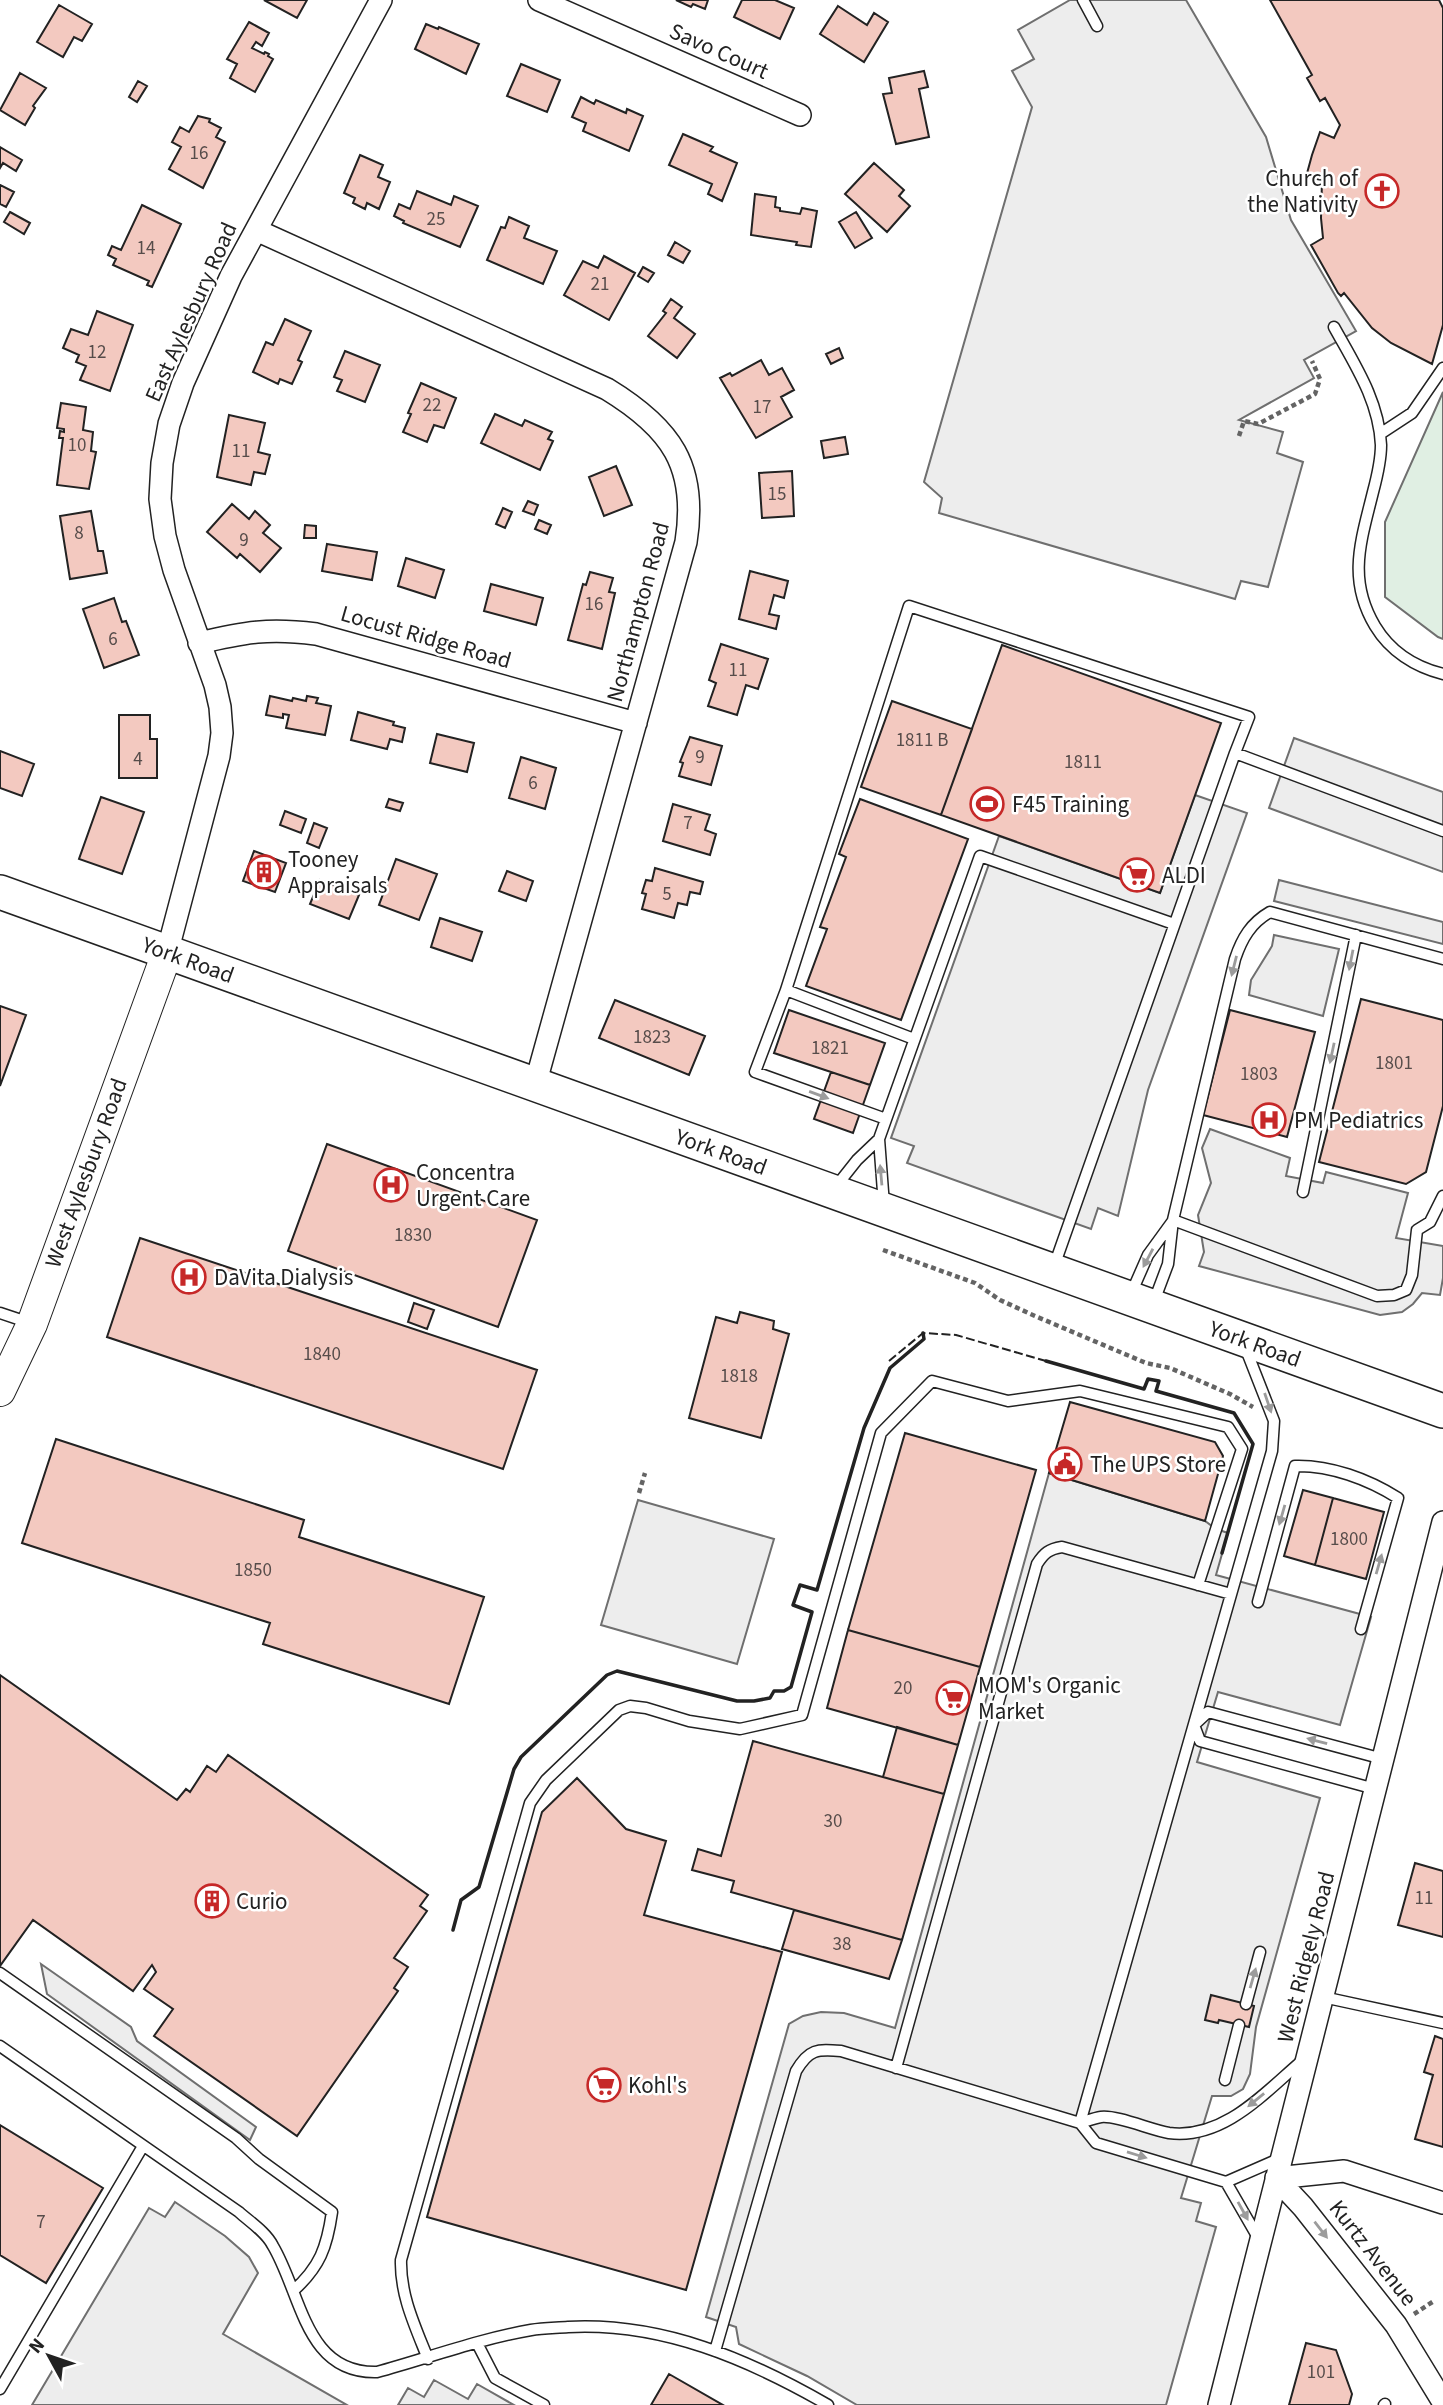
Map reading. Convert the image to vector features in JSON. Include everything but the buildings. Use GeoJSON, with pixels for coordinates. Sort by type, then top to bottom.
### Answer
{"type":"FeatureCollection","features":[{"type":"Feature","properties":{"kind":"main road","name":"York Road"},"geometry":{"type":"LineString","coordinates":[[0,892],[1443,1411]]}},
{"type":"Feature","properties":{"kind":"street","name":"East Aylesbury Road"},"geometry":{"type":"LineString","coordinates":[[167,953],[219,756],[222,733],[215,685],[165,536],[160,499],[162,463],[169,424],[183,383],[231,276],[382,0]]}},
{"type":"Feature","properties":{"kind":"street","name":"Savo Court"},"geometry":{"type":"LineString","coordinates":[[539,0],[800,115]]}},
{"type":"Feature","properties":{"kind":"street","name":"Northampton Road"},"geometry":{"type":"LineString","coordinates":[[256,230],[607,389],[634,405],[660,428],[678,454],[687,485],[690,514],[686,542],[535,1085]]}},
{"type":"Feature","properties":{"kind":"street","name":"Locust Ridge Road"},"geometry":{"type":"LineString","coordinates":[[199,643],[247,632],[282,630],[316,634],[636,723]]}},
{"type":"Feature","properties":{"kind":"street","name":"West Aylesbury Road"},"geometry":{"type":"LineString","coordinates":[[0,1391],[32,1324],[167,953]]}},
{"type":"Feature","properties":{"kind":"street","name":"West Ridgely Road"},"geometry":{"type":"LineString","coordinates":[[1219,2405],[1443,1522]]}},
{"type":"Feature","properties":{"kind":"street"},"geometry":{"type":"LineString","coordinates":[[1279,2168],[1344,2171],[1443,2203]]}},
{"type":"Feature","properties":{"kind":"street","name":"Kurtz Avenue"},"geometry":{"type":"LineString","coordinates":[[1279,2168],[1303,2207],[1396,2325],[1443,2402]]}},
{"type":"Feature","properties":{"kind":"lane"},"geometry":{"type":"LineString","coordinates":[[1083,0],[1097,26]]}},
{"type":"Feature","properties":{"kind":"lane"},"geometry":{"type":"LineString","coordinates":[[1334,327],[1368,389],[1377,413],[1380,434],[1380,466],[1361,540],[1359,587],[1364,608],[1379,633],[1394,650],[1414,663],[1443,674]]}},
{"type":"Feature","properties":{"kind":"lane"},"geometry":{"type":"LineString","coordinates":[[1380,434],[1412,413],[1443,368]]}},
{"type":"Feature","properties":{"kind":"lane"},"geometry":{"type":"LineString","coordinates":[[886,1119],[755,1072],[786,989],[909,606],[1249,717],[1052,1271]]}},
{"type":"Feature","properties":{"kind":"lane"},"geometry":{"type":"LineString","coordinates":[[1235,753],[1443,831]]}},
{"type":"Feature","properties":{"kind":"lane"},"geometry":{"type":"LineString","coordinates":[[885,1212],[879,1139],[980,856],[1174,925]]}},
{"type":"Feature","properties":{"kind":"lane"},"geometry":{"type":"LineString","coordinates":[[1140,1303],[1168,1264],[1173,1220],[1240,944],[1258,919],[1270,912],[1443,959]]}},
{"type":"Feature","properties":{"kind":"lane"},"geometry":{"type":"LineString","coordinates":[[1303,1192],[1356,935]]}},
{"type":"Feature","properties":{"kind":"lane"},"geometry":{"type":"LineString","coordinates":[[786,989],[914,1039]]}},
{"type":"Feature","properties":{"kind":"lane"},"geometry":{"type":"LineString","coordinates":[[831,1192],[857,1160],[879,1139]]}},
{"type":"Feature","properties":{"kind":"lane"},"geometry":{"type":"LineString","coordinates":[[1173,1220],[1377,1296],[1394,1295],[1406,1290],[1412,1275],[1417,1230],[1430,1222],[1443,1196]]}},
{"type":"Feature","properties":{"kind":"lane"},"geometry":{"type":"LineString","coordinates":[[1140,1303],[1148,1255],[1173,1220]]}},
{"type":"Feature","properties":{"kind":"lane"},"geometry":{"type":"LineString","coordinates":[[0,1313],[32,1324]]}},
{"type":"Feature","properties":{"kind":"lane"},"geometry":{"type":"LineString","coordinates":[[1080,2123],[1272,1451],[1274,1421],[1242,1339]]}},
{"type":"Feature","properties":{"kind":"lane"},"geometry":{"type":"LineString","coordinates":[[428,2358],[405,2298],[400,2279],[401,2260],[530,1803],[555,1771],[619,1710],[630,1706],[689,1721],[740,1729],[802,1716],[881,1433],[921,1391],[932,1381],[1008,1401],[1080,1391],[1228,1427],[1242,1449],[1198,1584]]}},
{"type":"Feature","properties":{"kind":"lane"},"geometry":{"type":"LineString","coordinates":[[1258,1602],[1295,1466],[1316,1465],[1378,1485],[1398,1498],[1361,1629]]}},
{"type":"Feature","properties":{"kind":"lane"},"geometry":{"type":"LineString","coordinates":[[896,2068],[1037,1564],[1051,1549],[1062,1548],[1231,1594]]}},
{"type":"Feature","properties":{"kind":"lane"},"geometry":{"type":"LineString","coordinates":[[1194,1725],[1208,1712],[1383,1759]]}},
{"type":"Feature","properties":{"kind":"lane"},"geometry":{"type":"LineString","coordinates":[[1194,1725],[1200,1741],[1375,1789]]}},
{"type":"Feature","properties":{"kind":"lane"},"geometry":{"type":"LineString","coordinates":[[1246,2004],[1260,1952]]}},
{"type":"Feature","properties":{"kind":"lane"},"geometry":{"type":"LineString","coordinates":[[0,1973],[236,2138],[259,2159],[332,2212],[328,2243],[309,2277],[293,2291]]}},
{"type":"Feature","properties":{"kind":"lane"},"geometry":{"type":"LineString","coordinates":[[1323,1997],[1443,2023]]}},
{"type":"Feature","properties":{"kind":"lane"},"geometry":{"type":"LineString","coordinates":[[1225,2080],[1239,2025]]}},
{"type":"Feature","properties":{"kind":"lane"},"geometry":{"type":"LineString","coordinates":[[0,2046],[239,2212],[259,2230],[272,2243],[317,2343],[329,2358],[346,2368],[360,2373],[377,2372],[533,2329],[604,2326],[673,2337],[715,2351],[768,2372],[828,2405]]}},
{"type":"Feature","properties":{"kind":"lane"},"geometry":{"type":"LineString","coordinates":[[715,2351],[796,2071],[803,2059],[812,2052],[841,2051],[1080,2123],[1103,2116],[1170,2133],[1200,2132],[1223,2124],[1308,2056]]}},
{"type":"Feature","properties":{"kind":"lane"},"geometry":{"type":"LineString","coordinates":[[1080,2123],[1096,2143],[1226,2182],[1279,2168]]}},
{"type":"Feature","properties":{"kind":"lane"},"geometry":{"type":"LineString","coordinates":[[0,2389],[143,2146]]}},
{"type":"Feature","properties":{"kind":"lane"},"geometry":{"type":"LineString","coordinates":[[1226,2182],[1260,2241]]}},
{"type":"Feature","properties":{"kind":"lane"},"geometry":{"type":"LineString","coordinates":[[477,2343],[495,2378],[544,2405]]}},
{"type":"Feature","properties":{"kind":"path"},"geometry":{"type":"LineString","coordinates":[[1240,436],[1244,421],[1258,424],[1315,394],[1320,379],[1312,361]]}},
{"type":"Feature","properties":{"kind":"path"},"geometry":{"type":"LineString","coordinates":[[883,1250],[975,1283],[1000,1300],[1035,1316],[1146,1363],[1170,1368],[1230,1394],[1247,1405],[1270,1411]]}},
{"type":"Feature","properties":{"kind":"path"},"geometry":{"type":"LineString","coordinates":[[639,1493],[645,1472]]}},
{"type":"Feature","properties":{"kind":"green space"},"geometry":{"type":"Polygon","coordinates":[[[1443,392],[1443,639],[1385,597],[1385,522],[1443,392]]]}},
{"type":"Feature","properties":{"kind":"shaded area"},"geometry":{"type":"Polygon","coordinates":[[[1070,0],[1186,0],[1266,137],[1291,220],[1356,331],[1304,360],[1314,378],[1239,420],[1283,432],[1277,453],[1303,462],[1268,587],[1241,581],[1235,599],[939,513],[942,498],[924,482],[1032,107],[1012,71],[1034,59],[1018,30],[1070,0]]]}},
{"type":"Feature","properties":{"kind":"shaded area"},"geometry":{"type":"Polygon","coordinates":[[[1294,738],[1443,792],[1443,872],[1269,808],[1294,738]]]}},
{"type":"Feature","properties":{"kind":"shaded area"},"geometry":{"type":"Polygon","coordinates":[[[1195,795],[1247,813],[1148,1090],[1118,1216],[1098,1208],[1091,1229],[907,1163],[914,1146],[891,1138],[999,836],[1160,893],[1195,795]]]}},
{"type":"Feature","properties":{"kind":"shaded area"},"geometry":{"type":"Polygon","coordinates":[[[1279,880],[1443,922],[1443,944],[1274,901],[1279,880]]]}},
{"type":"Feature","properties":{"kind":"shaded area"},"geometry":{"type":"Polygon","coordinates":[[[1274,935],[1339,949],[1323,1016],[1249,995],[1251,980],[1272,946],[1274,935]]]}},
{"type":"Feature","properties":{"kind":"shaded area"},"geometry":{"type":"Polygon","coordinates":[[[1210,1129],[1290,1158],[1286,1176],[1323,1183],[1326,1172],[1408,1193],[1396,1238],[1443,1246],[1440,1295],[1422,1293],[1402,1312],[1380,1315],[1199,1266],[1204,1252],[1198,1215],[1211,1183],[1202,1148],[1210,1129]]]}},
{"type":"Feature","properties":{"kind":"shaded area"},"geometry":{"type":"Polygon","coordinates":[[[1049,1473],[1205,1521],[1228,1533],[1216,1575],[1371,1617],[1340,1725],[1218,1692],[1197,1762],[1320,1798],[1256,2027],[1250,2074],[1243,2089],[1231,2096],[1212,2096],[1181,2198],[1201,2203],[1196,2221],[1216,2227],[1166,2405],[857,2405],[807,2376],[739,2344],[736,2327],[706,2317],[789,2024],[803,2016],[821,2012],[844,2013],[895,2028],[1049,1473]]]}},
{"type":"Feature","properties":{"kind":"shaded area"},"geometry":{"type":"Polygon","coordinates":[[[638,1500],[774,1539],[737,1664],[601,1625],[638,1500]]]}},
{"type":"Feature","properties":{"kind":"shaded area"},"geometry":{"type":"Polygon","coordinates":[[[41,1964],[131,2027],[137,2041],[256,2127],[250,2140],[47,1994],[41,1964]]]}},
{"type":"Feature","properties":{"kind":"shaded area"},"geometry":{"type":"Polygon","coordinates":[[[175,2202],[225,2236],[249,2257],[258,2273],[223,2334],[347,2405],[32,2405],[149,2208],[165,2217],[175,2202]]]}},
{"type":"Feature","properties":{"kind":"shaded area"},"geometry":{"type":"Polygon","coordinates":[[[434,2380],[468,2399],[477,2384],[514,2405],[398,2405],[408,2388],[424,2397],[434,2380]]]}},
{"type":"Feature","properties":{"kind":"fence"},"geometry":{"type":"LineString","coordinates":[[889,1361],[923,1333],[956,1335],[1046,1361]]}},
{"type":"Feature","properties":{"kind":"wall"},"geometry":{"type":"LineString","coordinates":[[453,1930],[461,1900],[479,1887],[514,1769],[521,1757],[607,1675],[617,1671],[737,1701],[770,1698],[774,1691],[784,1691],[791,1687],[812,1612],[793,1605],[800,1585],[817,1590],[864,1428],[890,1368],[924,1339],[923,1333]]}},
{"type":"Feature","properties":{"kind":"wall"},"geometry":{"type":"LineString","coordinates":[[1046,1361],[1144,1389],[1148,1379],[1159,1381],[1156,1391],[1234,1413],[1253,1444],[1222,1553]]}},
{"type":"Feature","properties":{"kind":"place","name":"Church of the Nativity"},"geometry":{"type":"Point","coordinates":[1382,191]}},
{"type":"Feature","properties":{"kind":"place","name":"F45 Training"},"geometry":{"type":"Point","coordinates":[987,804]}},
{"type":"Feature","properties":{"kind":"place","name":"Tooney Appraisals"},"geometry":{"type":"Point","coordinates":[264,872]}},
{"type":"Feature","properties":{"kind":"place","name":"ALDI"},"geometry":{"type":"Point","coordinates":[1137,875]}},
{"type":"Feature","properties":{"kind":"place","name":"PM Pediatrics"},"geometry":{"type":"Point","coordinates":[1269,1120]}},
{"type":"Feature","properties":{"kind":"place","name":"Concentra Urgent Care"},"geometry":{"type":"Point","coordinates":[391,1185]}},
{"type":"Feature","properties":{"kind":"place","name":"DaVita Dialysis"},"geometry":{"type":"Point","coordinates":[189,1277]}},
{"type":"Feature","properties":{"kind":"place","name":"The UPS Store"},"geometry":{"type":"Point","coordinates":[1065,1464]}},
{"type":"Feature","properties":{"kind":"place","name":"MOM's Organic Market"},"geometry":{"type":"Point","coordinates":[953,1698]}},
{"type":"Feature","properties":{"kind":"place","name":"Curio"},"geometry":{"type":"Point","coordinates":[212,1901]}},
{"type":"Feature","properties":{"kind":"place","name":"Kohl's"},"geometry":{"type":"Point","coordinates":[604,2085]}}]}
